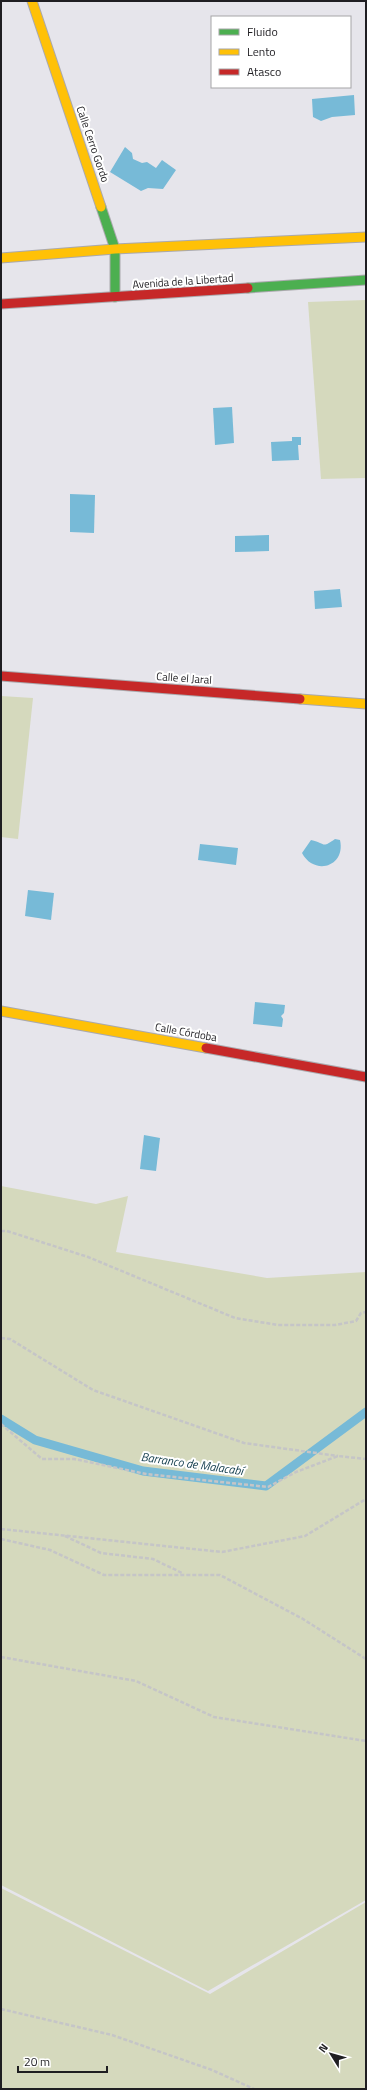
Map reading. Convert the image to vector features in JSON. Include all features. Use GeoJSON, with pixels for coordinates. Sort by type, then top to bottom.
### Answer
{"type":"FeatureCollection","features":[{"type":"Feature","properties":{"kind":"street","name":"Calle Cerro Gordo"},"geometry":{"type":"LineString","coordinates":[[32,1],[115,249],[115,297]]}},
{"type":"Feature","properties":{"kind":"street"},"geometry":{"type":"LineString","coordinates":[[1,258],[115,249],[366,237]]}},
{"type":"Feature","properties":{"kind":"street","name":"Avenida de la Libertad"},"geometry":{"type":"LineString","coordinates":[[1,304],[366,280]]}},
{"type":"Feature","properties":{"kind":"street","name":"Calle el Jaral"},"geometry":{"type":"LineString","coordinates":[[1,676],[366,704]]}},
{"type":"Feature","properties":{"kind":"street","name":"Calle Córdoba"},"geometry":{"type":"LineString","coordinates":[[1,1011],[366,1077]]}},
{"type":"Feature","properties":{"kind":"path"},"geometry":{"type":"LineString","coordinates":[[1,1231],[7,1231],[88,1257],[235,1318],[278,1326],[335,1325],[356,1321],[361,1313],[366,1312]]}},
{"type":"Feature","properties":{"kind":"path"},"geometry":{"type":"LineString","coordinates":[[1,1338],[10,1339],[93,1390],[222,1436],[244,1443],[338,1456],[366,1458]]}},
{"type":"Feature","properties":{"kind":"path"},"geometry":{"type":"LineString","coordinates":[[1,1424],[42,1459],[74,1459],[146,1474],[268,1487],[296,1472],[338,1456]]}},
{"type":"Feature","properties":{"kind":"path"},"geometry":{"type":"LineString","coordinates":[[1,1529],[222,1552],[305,1536],[366,1499]]}},
{"type":"Feature","properties":{"kind":"path"},"geometry":{"type":"LineString","coordinates":[[62,1535],[101,1553],[153,1559],[184,1574]]}},
{"type":"Feature","properties":{"kind":"path"},"geometry":{"type":"LineString","coordinates":[[1,1539],[50,1550],[104,1576],[184,1574],[220,1576],[303,1619],[366,1659]]}},
{"type":"Feature","properties":{"kind":"path"},"geometry":{"type":"LineString","coordinates":[[1,1657],[136,1681],[214,1717],[366,1741]]}},
{"type":"Feature","properties":{"kind":"path"},"geometry":{"type":"LineString","coordinates":[[1,2009],[112,2035],[212,2070],[254,2089]]}},
{"type":"Feature","properties":{"kind":"green space"},"geometry":{"type":"Polygon","coordinates":[[[366,300],[366,478],[321,479],[308,302],[366,300]]]}},
{"type":"Feature","properties":{"kind":"green space"},"geometry":{"type":"Polygon","coordinates":[[[1,696],[33,698],[18,839],[1,837],[1,696]]]}},
{"type":"Feature","properties":{"kind":"green space"},"geometry":{"type":"Polygon","coordinates":[[[1,1186],[96,1204],[128,1196],[116,1252],[267,1278],[366,1272],[366,1900],[208,1991],[1,1885],[1,1186]]]}},
{"type":"Feature","properties":{"kind":"green space"},"geometry":{"type":"Polygon","coordinates":[[[1,1888],[210,1994],[366,1902],[366,2089],[1,2089],[1,1888]]]}},
{"type":"Feature","properties":{"kind":"water"},"geometry":{"type":"Polygon","coordinates":[[[354,95],[355,115],[332,117],[321,121],[313,117],[312,99],[354,95]]]}},
{"type":"Feature","properties":{"kind":"water"},"geometry":{"type":"Polygon","coordinates":[[[125,147],[132,153],[133,159],[142,163],[147,162],[156,168],[162,160],[176,170],[163,189],[148,188],[141,191],[110,172],[125,147]]]}},
{"type":"Feature","properties":{"kind":"water"},"geometry":{"type":"Polygon","coordinates":[[[232,407],[234,443],[215,445],[213,408],[232,407]]]}},
{"type":"Feature","properties":{"kind":"water"},"geometry":{"type":"Polygon","coordinates":[[[292,437],[301,437],[301,445],[298,445],[299,460],[272,461],[271,442],[292,441],[292,437]]]}},
{"type":"Feature","properties":{"kind":"water"},"geometry":{"type":"Polygon","coordinates":[[[70,494],[95,495],[94,533],[70,532],[70,494]]]}},
{"type":"Feature","properties":{"kind":"water"},"geometry":{"type":"Polygon","coordinates":[[[269,535],[269,551],[235,552],[235,536],[269,535]]]}},
{"type":"Feature","properties":{"kind":"water"},"geometry":{"type":"Polygon","coordinates":[[[340,589],[342,607],[315,609],[314,591],[340,589]]]}},
{"type":"Feature","properties":{"kind":"water"},"geometry":{"type":"Polygon","coordinates":[[[335,839],[340,840],[341,849],[334,862],[328,865],[321,866],[314,864],[307,860],[302,853],[311,840],[325,845],[335,839]]]}},
{"type":"Feature","properties":{"kind":"water"},"geometry":{"type":"Polygon","coordinates":[[[200,844],[238,848],[236,865],[198,860],[200,844]]]}},
{"type":"Feature","properties":{"kind":"water"},"geometry":{"type":"Polygon","coordinates":[[[28,890],[54,893],[51,920],[25,916],[28,890]]]}},
{"type":"Feature","properties":{"kind":"water"},"geometry":{"type":"Polygon","coordinates":[[[255,1002],[285,1005],[284,1013],[281,1016],[283,1019],[282,1027],[253,1024],[255,1002]]]}},
{"type":"Feature","properties":{"kind":"water"},"geometry":{"type":"Polygon","coordinates":[[[144,1135],[160,1138],[156,1171],[140,1169],[144,1135]]]}},
{"type":"Feature","properties":{"kind":"waterway","name":"Barranco de Malacabí"},"geometry":{"type":"LineString","coordinates":[[1,1419],[35,1440],[143,1471],[266,1486],[366,1412]]}},
{"type":"Feature","properties":{"kind":"traffic: fast"},"geometry":{"type":"LineString","coordinates":[[101,207],[115,249],[115,297]]}},
{"type":"Feature","properties":{"kind":"traffic: fast"},"geometry":{"type":"LineString","coordinates":[[248,288],[366,280]]}},
{"type":"Feature","properties":{"kind":"traffic: slow"},"geometry":{"type":"LineString","coordinates":[[32,1],[101,207]]}},
{"type":"Feature","properties":{"kind":"traffic: slow"},"geometry":{"type":"LineString","coordinates":[[1,258],[115,249],[366,237]]}},
{"type":"Feature","properties":{"kind":"traffic: slow"},"geometry":{"type":"LineString","coordinates":[[300,699],[366,704]]}},
{"type":"Feature","properties":{"kind":"traffic: slow"},"geometry":{"type":"LineString","coordinates":[[1,1011],[206,1048]]}},
{"type":"Feature","properties":{"kind":"traffic: jam"},"geometry":{"type":"LineString","coordinates":[[1,304],[248,288]]}},
{"type":"Feature","properties":{"kind":"traffic: jam"},"geometry":{"type":"LineString","coordinates":[[1,676],[300,699]]}},
{"type":"Feature","properties":{"kind":"traffic: jam"},"geometry":{"type":"LineString","coordinates":[[206,1048],[366,1077]]}}]}
